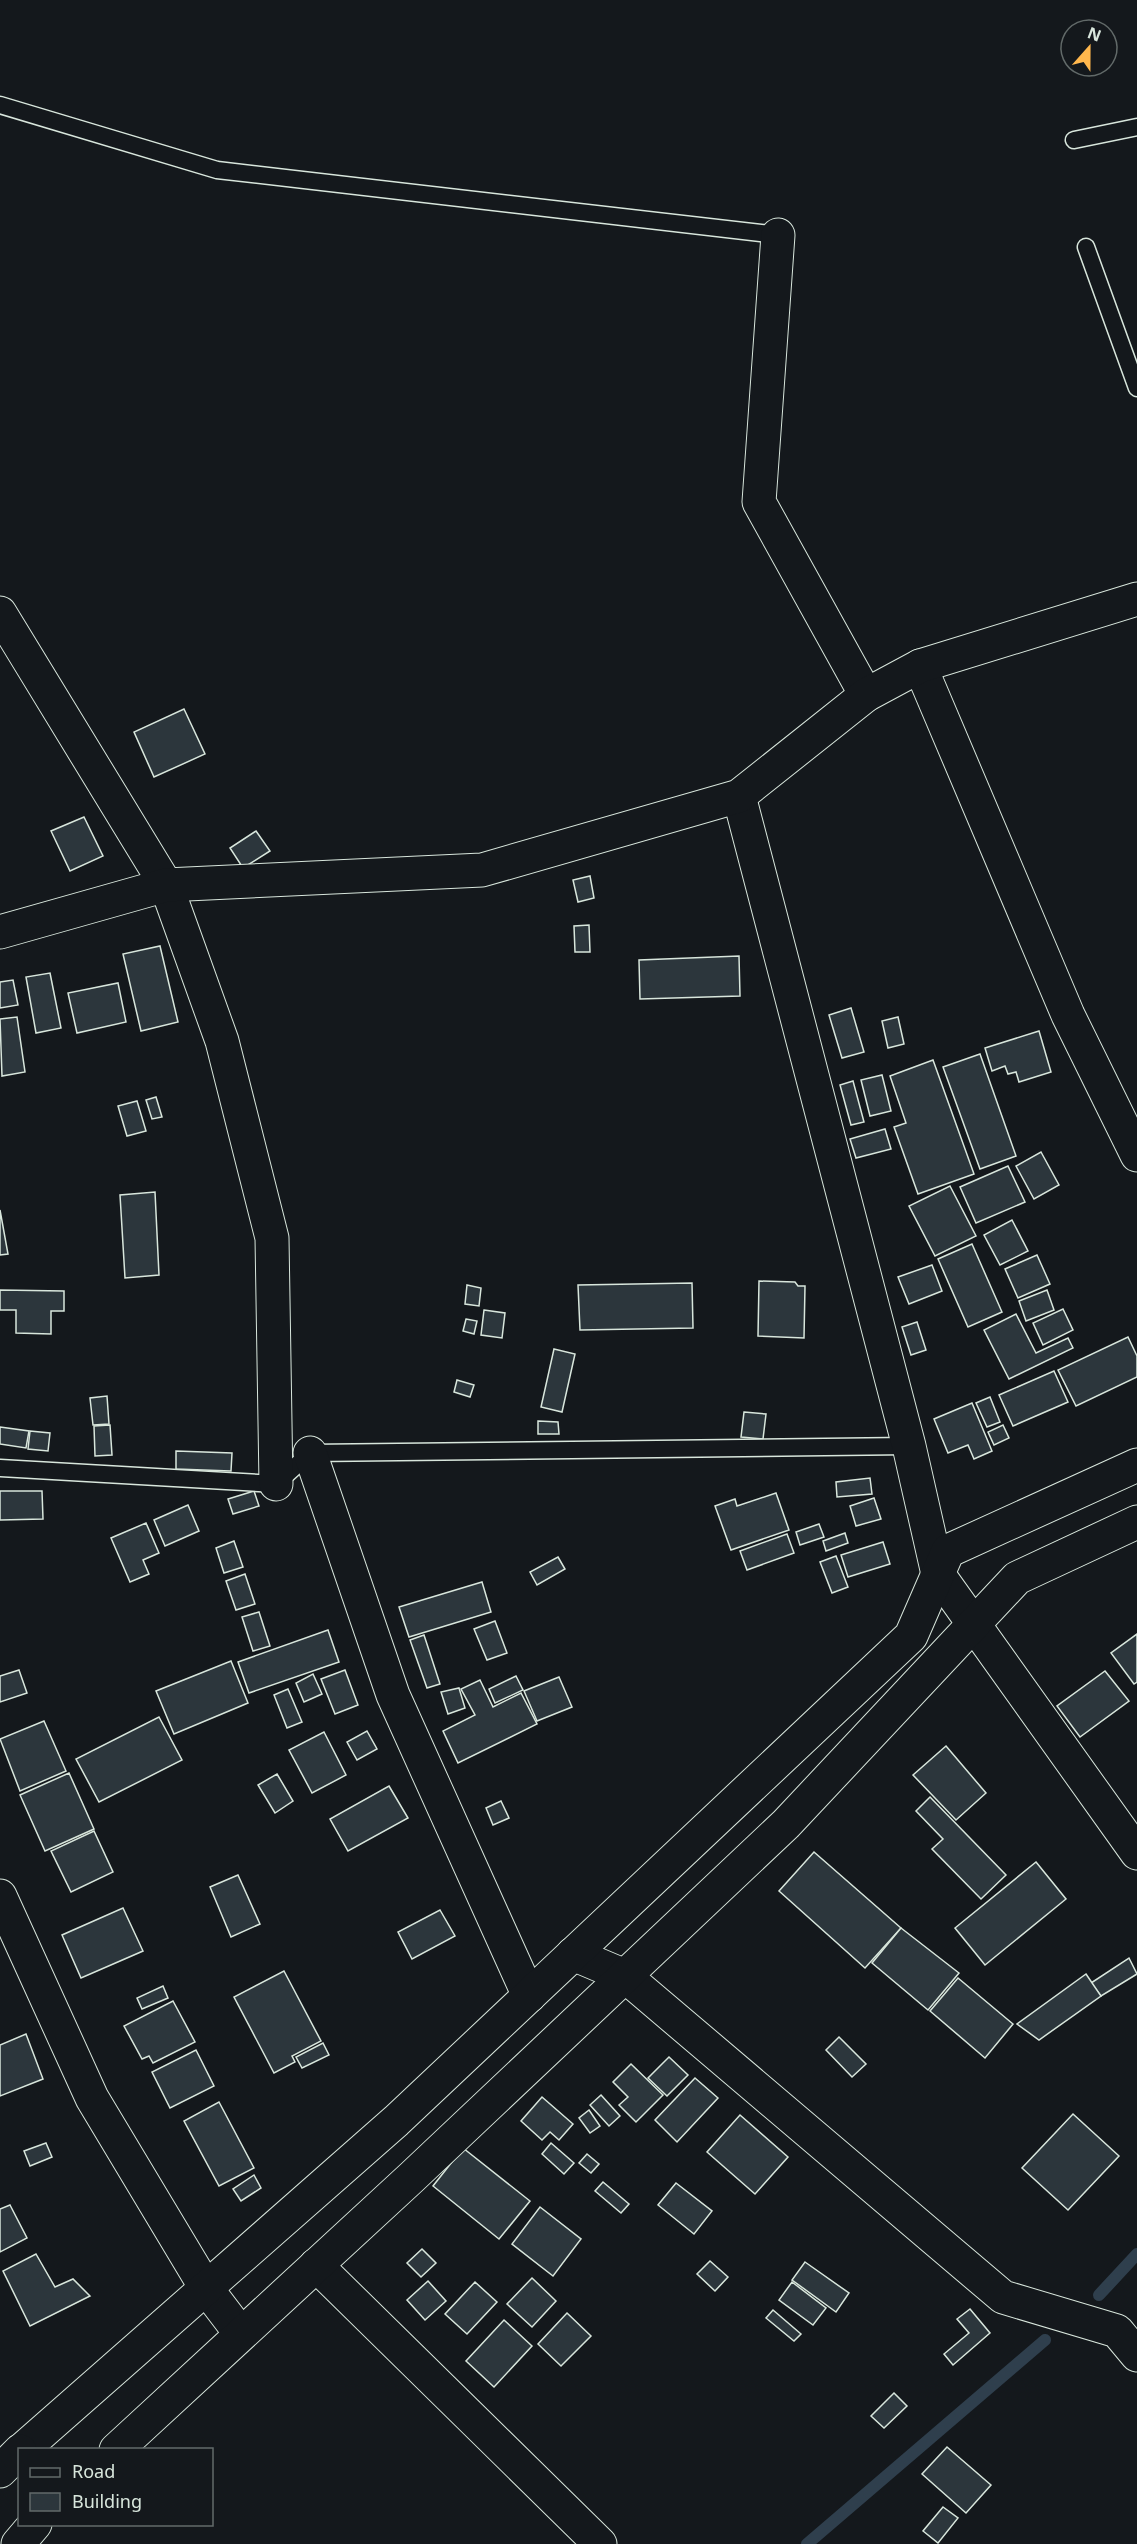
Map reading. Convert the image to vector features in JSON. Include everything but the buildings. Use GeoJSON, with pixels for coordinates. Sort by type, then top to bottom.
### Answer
{"type":"FeatureCollection","features":[{"type":"Feature","properties":{"kind":"street"},"geometry":{"type":"LineString","coordinates":[[778,235],[759,502],[866,695]]}},
{"type":"Feature","properties":{"kind":"street"},"geometry":{"type":"LineString","coordinates":[[0,932],[166,885],[482,870],[739,796],[866,695],[920,666],[1137,599]]}},
{"type":"Feature","properties":{"kind":"street"},"geometry":{"type":"LineString","coordinates":[[0,613],[166,885],[222,1041],[272,1238],[276,1484]]}},
{"type":"Feature","properties":{"kind":"street"},"geometry":{"type":"LineString","coordinates":[[920,666],[1068,1015],[1137,1155]]}},
{"type":"Feature","properties":{"kind":"street"},"geometry":{"type":"LineString","coordinates":[[739,796],[909,1446],[938,1574],[1137,1853]]}},
{"type":"Feature","properties":{"kind":"street"},"geometry":{"type":"LineString","coordinates":[[310,1454],[393,1695],[529,1996]]}},
{"type":"Feature","properties":{"kind":"street"},"geometry":{"type":"LineString","coordinates":[[23,2448],[396,2121],[911,1636],[948,1551],[1137,1465]]}},
{"type":"Feature","properties":{"kind":"street"},"geometry":{"type":"LineString","coordinates":[[118,2448],[786,1824],[1017,1578],[1137,1522]]}},
{"type":"Feature","properties":{"kind":"street"},"geometry":{"type":"LineString","coordinates":[[0,1896],[92,2097],[206,2288],[241,2334]]}},
{"type":"Feature","properties":{"kind":"street"},"geometry":{"type":"LineString","coordinates":[[573,1954],[625,1976],[1003,2297],[1117,2331],[1137,2355]]}},
{"type":"Feature","properties":{"kind":"street"},"geometry":{"type":"LineString","coordinates":[[316,2265],[600,2544]]}},
{"type":"Feature","properties":{"kind":"street"},"geometry":{"type":"LineString","coordinates":[[0,2472],[18,2453]]}},
{"type":"Feature","properties":{"kind":"street"},"geometry":{"type":"LineString","coordinates":[[18,2544],[33,2526]]}},
{"type":"Feature","properties":{"kind":"lane"},"geometry":{"type":"LineString","coordinates":[[0,105],[217,170],[778,235]]}},
{"type":"Feature","properties":{"kind":"lane"},"geometry":{"type":"LineString","coordinates":[[1074,140],[1137,127]]}},
{"type":"Feature","properties":{"kind":"lane"},"geometry":{"type":"LineString","coordinates":[[1086,248],[1137,388]]}},
{"type":"Feature","properties":{"kind":"lane"},"geometry":{"type":"LineString","coordinates":[[0,1468],[276,1484],[310,1454],[909,1446]]}},
{"type":"Feature","properties":{"kind":"waterway"},"geometry":{"type":"LineString","coordinates":[[1099,2295],[1137,2254]]}},
{"type":"Feature","properties":{"kind":"waterway"},"geometry":{"type":"LineString","coordinates":[[807,2544],[1045,2340]]}}]}
